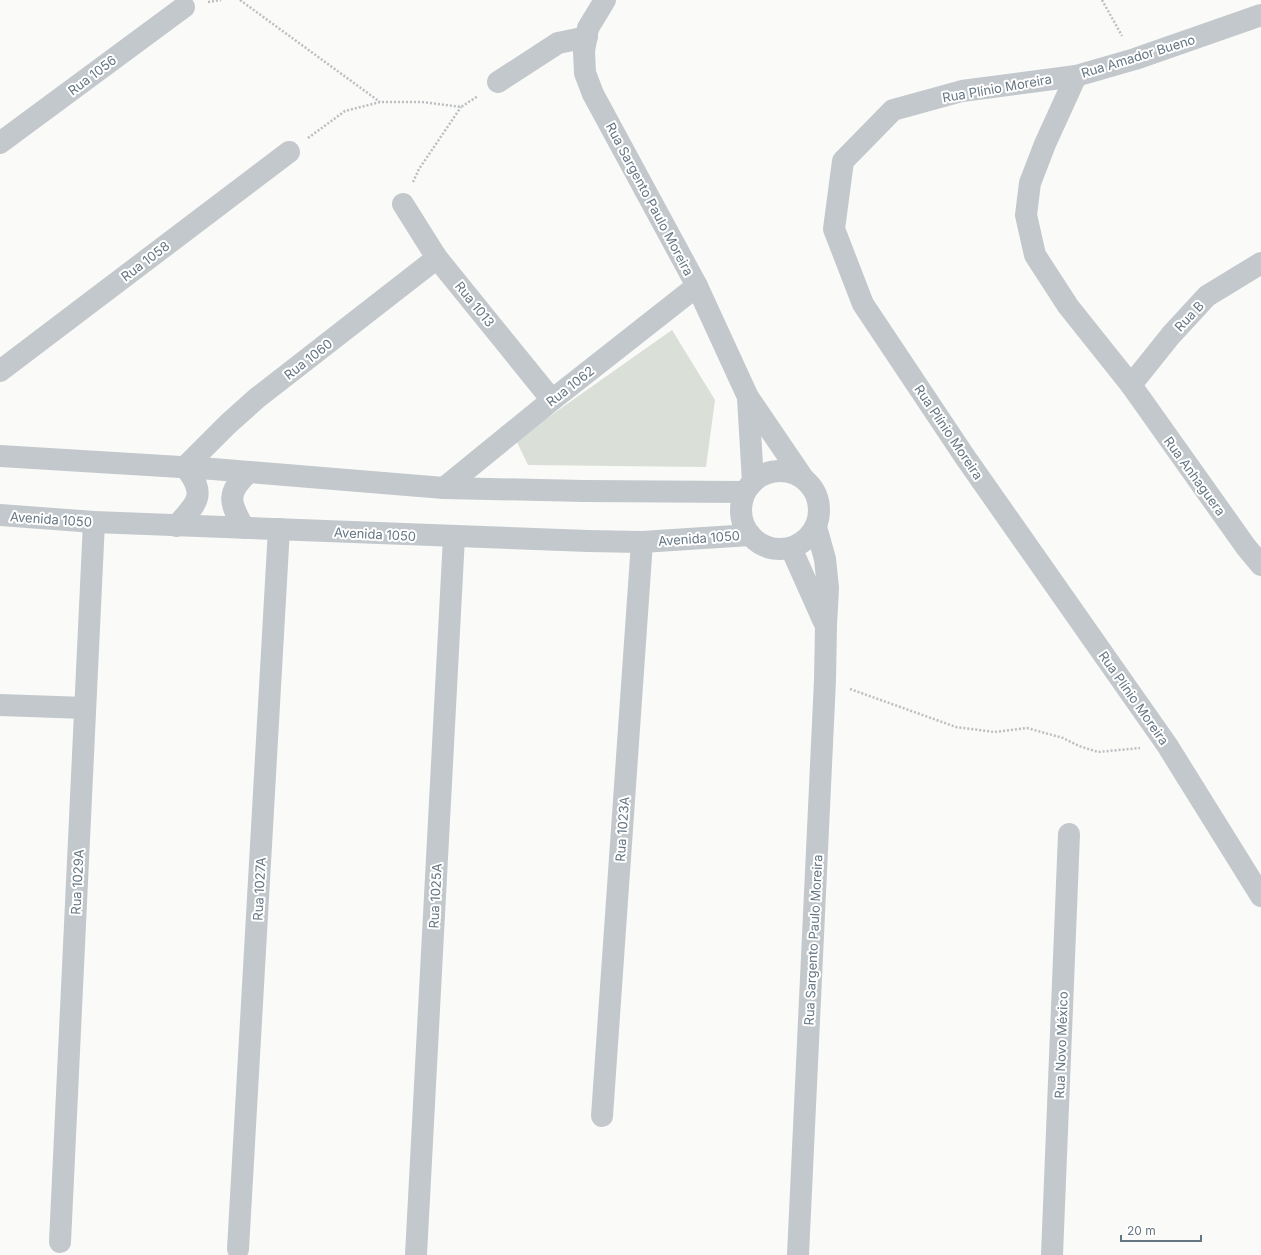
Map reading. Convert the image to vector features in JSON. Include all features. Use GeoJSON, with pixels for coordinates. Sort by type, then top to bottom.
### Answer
{"type":"FeatureCollection","features":[{"type":"Feature","properties":{"kind":"street","name":"Rua Sargento Paulo Moreira"},"geometry":{"type":"LineString","coordinates":[[605,0],[588,28],[584,50],[585,72],[593,94],[697,286],[748,397],[803,478]]}},
{"type":"Feature","properties":{"kind":"street","name":"Rua 1056"},"geometry":{"type":"LineString","coordinates":[[0,143],[184,7]]}},
{"type":"Feature","properties":{"kind":"street","name":"Rua Amador Bueno"},"geometry":{"type":"LineString","coordinates":[[1131,385],[1068,306],[1036,255],[1026,215],[1030,183],[1045,144],[1076,76],[1135,60],[1261,15]]}},
{"type":"Feature","properties":{"kind":"street"},"geometry":{"type":"LineString","coordinates":[[498,82],[558,43],[587,37]]}},
{"type":"Feature","properties":{"kind":"street","name":"Rua Plínio Moreira"},"geometry":{"type":"LineString","coordinates":[[1076,76],[962,91],[893,110],[843,161],[834,229],[863,304],[965,457],[1167,745],[1261,896]]}},
{"type":"Feature","properties":{"kind":"street","name":"Rua 1058"},"geometry":{"type":"LineString","coordinates":[[0,371],[289,152]]}},
{"type":"Feature","properties":{"kind":"street","name":"Rua 1013"},"geometry":{"type":"LineString","coordinates":[[404,204],[437,258],[552,400]]}},
{"type":"Feature","properties":{"kind":"street","name":"Rua 1060"},"geometry":{"type":"LineString","coordinates":[[185,467],[228,424],[257,398],[437,258]]}},
{"type":"Feature","properties":{"kind":"street","name":"Rua B"},"geometry":{"type":"LineString","coordinates":[[1131,385],[1171,335],[1207,296],[1261,262]]}},
{"type":"Feature","properties":{"kind":"street","name":"Rua 1062"},"geometry":{"type":"LineString","coordinates":[[444,488],[552,400],[697,286]]}},
{"type":"Feature","properties":{"kind":"street","name":"Rua Anhaguera"},"geometry":{"type":"LineString","coordinates":[[1131,385],[1246,547],[1261,565]]}},
{"type":"Feature","properties":{"kind":"street","name":"Rua Sargento Paulo Moreira"},"geometry":{"type":"LineString","coordinates":[[748,397],[749,487]]}},
{"type":"Feature","properties":{"kind":"street"},"geometry":{"type":"LineString","coordinates":[[0,456],[185,467],[444,488],[584,491],[749,487]]}},
{"type":"Feature","properties":{"kind":"street"},"geometry":{"type":"LineString","coordinates":[[176,526],[191,510],[197,499],[197,487],[185,467]]}},
{"type":"Feature","properties":{"kind":"street"},"geometry":{"type":"LineString","coordinates":[[777,471],[790,472],[803,478],[811,486],[816,495],[819,506],[819,516],[816,527],[801,543],[791,548],[779,549],[758,543],[750,535],[744,525],[741,514],[741,503],[749,487],[764,474],[777,471]]}},
{"type":"Feature","properties":{"kind":"street"},"geometry":{"type":"LineString","coordinates":[[244,528],[232,504],[233,492],[238,482],[249,472]]}},
{"type":"Feature","properties":{"kind":"street","name":"Avenida 1050"},"geometry":{"type":"LineString","coordinates":[[0,515],[176,526],[588,542],[642,542],[750,535]]}},
{"type":"Feature","properties":{"kind":"street","name":"Rua 1029A"},"geometry":{"type":"LineString","coordinates":[[60,1242],[94,522]]}},
{"type":"Feature","properties":{"kind":"street","name":"Rua Sargento Paulo Moreira"},"geometry":{"type":"LineString","coordinates":[[798,1255],[828,588],[825,559],[816,527]]}},
{"type":"Feature","properties":{"kind":"street","name":"Rua 1027A"},"geometry":{"type":"LineString","coordinates":[[238,1249],[279,529]]}},
{"type":"Feature","properties":{"kind":"street","name":"Rua 1025A"},"geometry":{"type":"LineString","coordinates":[[416,1255],[454,537]]}},
{"type":"Feature","properties":{"kind":"street","name":"Rua 1023A"},"geometry":{"type":"LineString","coordinates":[[602,1116],[642,542]]}},
{"type":"Feature","properties":{"kind":"street","name":"Rua Sargento Paulo Moreira"},"geometry":{"type":"LineString","coordinates":[[791,548],[826,625]]}},
{"type":"Feature","properties":{"kind":"street"},"geometry":{"type":"LineString","coordinates":[[0,705],[85,708]]}},
{"type":"Feature","properties":{"kind":"street","name":"Rua Novo México"},"geometry":{"type":"LineString","coordinates":[[1052,1255],[1069,834]]}},
{"type":"Feature","properties":{"kind":"path"},"geometry":{"type":"LineString","coordinates":[[240,0],[380,102]]}},
{"type":"Feature","properties":{"kind":"path"},"geometry":{"type":"LineString","coordinates":[[1102,0],[1135,60]]}},
{"type":"Feature","properties":{"kind":"path"},"geometry":{"type":"LineString","coordinates":[[404,204],[419,169],[461,107],[498,82]]}},
{"type":"Feature","properties":{"kind":"path"},"geometry":{"type":"LineString","coordinates":[[289,152],[345,111],[380,102],[422,102],[461,107]]}},
{"type":"Feature","properties":{"kind":"path"},"geometry":{"type":"LineString","coordinates":[[825,680],[956,727],[994,732],[1027,728],[1063,738],[1098,752],[1167,745]]}},
{"type":"Feature","properties":{"kind":"shaded area"},"geometry":{"type":"Polygon","coordinates":[[[672,330],[715,400],[706,467],[528,465],[516,440],[672,330]]]}}]}
